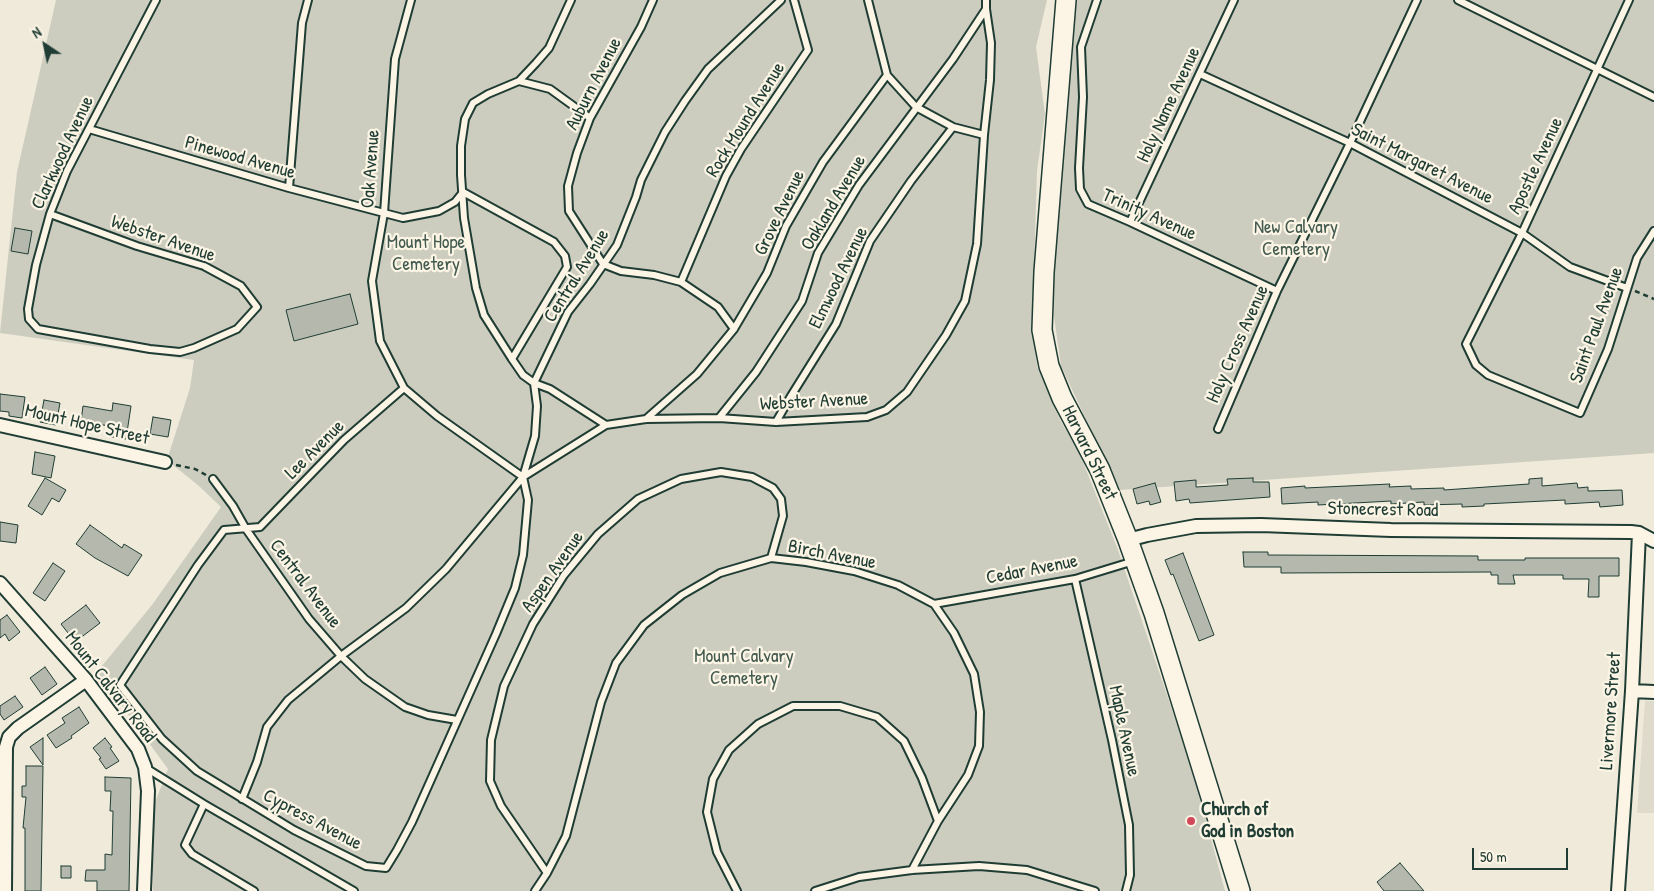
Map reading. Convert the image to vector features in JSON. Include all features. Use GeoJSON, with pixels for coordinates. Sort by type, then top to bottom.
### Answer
{"type":"FeatureCollection","features":[{"type":"Feature","properties":{"kind":"main road","name":"Harvard Street"},"geometry":{"type":"LineString","coordinates":[[1066,0],[1044,272],[1042,330],[1049,366],[1062,398],[1100,470],[1128,540],[1154,612],[1240,891]]}},
{"type":"Feature","properties":{"kind":"street","name":"Mount Hope Street"},"geometry":{"type":"LineString","coordinates":[[0,424],[165,462]]}},
{"type":"Feature","properties":{"kind":"street","name":"Stonecrest Road"},"geometry":{"type":"LineString","coordinates":[[1128,540],[1196,526],[1261,525],[1391,530],[1597,531],[1638,533]]}},
{"type":"Feature","properties":{"kind":"street"},"geometry":{"type":"LineString","coordinates":[[1638,533],[1654,541]]}},
{"type":"Feature","properties":{"kind":"street","name":"Livermore Street"},"geometry":{"type":"LineString","coordinates":[[1618,891],[1632,691],[1638,533]]}},
{"type":"Feature","properties":{"kind":"street","name":"Mount Calvary Road"},"geometry":{"type":"LineString","coordinates":[[0,584],[86,680],[138,749],[145,767],[148,791],[144,891]]}},
{"type":"Feature","properties":{"kind":"street"},"geometry":{"type":"LineString","coordinates":[[5,891],[6,747],[9,737],[18,728],[86,680]]}},
{"type":"Feature","properties":{"kind":"street"},"geometry":{"type":"LineString","coordinates":[[1632,691],[1654,692]]}},
{"type":"Feature","properties":{"kind":"lane","name":"Clarkwood Avenue"},"geometry":{"type":"LineString","coordinates":[[156,0],[67,171],[50,214],[36,266],[28,309],[29,319],[38,329],[150,349],[180,352],[194,348],[237,329],[258,307]]}},
{"type":"Feature","properties":{"kind":"lane"},"geometry":{"type":"LineString","coordinates":[[289,188],[302,23],[308,0]]}},
{"type":"Feature","properties":{"kind":"lane","name":"Oak Avenue"},"geometry":{"type":"LineString","coordinates":[[404,388],[380,341],[372,281],[384,213],[395,58],[411,0]]}},
{"type":"Feature","properties":{"kind":"lane"},"geometry":{"type":"LineString","coordinates":[[571,0],[549,48],[519,81],[488,94],[473,103],[465,119],[461,146],[466,234],[476,288],[484,315],[523,375],[534,383],[550,389],[606,425]]}},
{"type":"Feature","properties":{"kind":"lane","name":"Auburn Avenue"},"geometry":{"type":"LineString","coordinates":[[603,264],[569,211],[568,186],[577,153],[590,118],[641,28],[653,0]]}},
{"type":"Feature","properties":{"kind":"lane","name":"Central Avenue"},"geometry":{"type":"LineString","coordinates":[[242,799],[257,762],[267,727],[288,700],[309,680],[406,608],[446,569],[523,478],[535,436],[537,406],[534,383],[568,312],[617,245],[641,180],[665,132],[708,69],[781,0]]}},
{"type":"Feature","properties":{"kind":"lane","name":"Rock Mound Avenue"},"geometry":{"type":"LineString","coordinates":[[681,282],[726,176],[741,149],[808,50],[794,0]]}},
{"type":"Feature","properties":{"kind":"lane"},"geometry":{"type":"LineString","coordinates":[[868,0],[887,75],[916,107],[953,127],[984,135]]}},
{"type":"Feature","properties":{"kind":"lane","name":"Webster Avenue"},"geometry":{"type":"LineString","coordinates":[[523,478],[606,425],[646,419],[719,418],[776,422],[867,417],[886,410],[907,392],[946,335],[965,300],[977,244],[984,135],[990,80],[991,52],[986,0]]}},
{"type":"Feature","properties":{"kind":"lane","name":"Trinity Avenue"},"geometry":{"type":"LineString","coordinates":[[1097,0],[1081,47],[1082,97],[1079,168],[1080,189],[1088,204],[1278,291]]}},
{"type":"Feature","properties":{"kind":"lane","name":"Holy Name Avenue"},"geometry":{"type":"LineString","coordinates":[[1130,222],[1234,0]]}},
{"type":"Feature","properties":{"kind":"lane","name":"Holy Cross Avenue"},"geometry":{"type":"LineString","coordinates":[[1218,429],[1278,291],[1417,0]]}},
{"type":"Feature","properties":{"kind":"lane"},"geometry":{"type":"LineString","coordinates":[[1458,0],[1654,97]]}},
{"type":"Feature","properties":{"kind":"lane","name":"Apostle Avenue"},"geometry":{"type":"LineString","coordinates":[[1466,344],[1522,233],[1629,0]]}},
{"type":"Feature","properties":{"kind":"lane","name":"Oakland Avenue"},"geometry":{"type":"LineString","coordinates":[[719,418],[756,372],[802,301],[818,253],[859,185],[953,59],[986,9]]}},
{"type":"Feature","properties":{"kind":"lane","name":"Saint Margaret Avenue"},"geometry":{"type":"LineString","coordinates":[[1200,74],[1350,143],[1522,233],[1570,267],[1627,288]]}},
{"type":"Feature","properties":{"kind":"lane","name":"Grove Avenue"},"geometry":{"type":"LineString","coordinates":[[646,419],[697,374],[734,329],[767,273],[786,226],[823,162],[887,75]]}},
{"type":"Feature","properties":{"kind":"lane"},"geometry":{"type":"LineString","coordinates":[[519,81],[550,89],[590,118]]}},
{"type":"Feature","properties":{"kind":"lane","name":"Elmwood Avenue"},"geometry":{"type":"LineString","coordinates":[[776,422],[790,396],[836,324],[870,241],[911,181],[953,127]]}},
{"type":"Feature","properties":{"kind":"lane","name":"Pinewood Avenue"},"geometry":{"type":"LineString","coordinates":[[89,129],[289,188],[404,218],[439,210],[455,202],[463,192]]}},
{"type":"Feature","properties":{"kind":"lane"},"geometry":{"type":"LineString","coordinates":[[463,192],[554,242],[565,256],[567,267],[512,359]]}},
{"type":"Feature","properties":{"kind":"lane","name":"Webster Avenue"},"geometry":{"type":"LineString","coordinates":[[50,214],[137,246],[204,266],[240,286],[258,307]]}},
{"type":"Feature","properties":{"kind":"lane","name":"Saint Paul Avenue"},"geometry":{"type":"LineString","coordinates":[[1466,344],[1476,364],[1488,375],[1580,413],[1608,349],[1637,258],[1654,231]]}},
{"type":"Feature","properties":{"kind":"lane"},"geometry":{"type":"LineString","coordinates":[[603,264],[621,271],[654,275],[681,282],[718,307],[734,329]]}},
{"type":"Feature","properties":{"kind":"lane"},"geometry":{"type":"LineString","coordinates":[[404,388],[437,416],[523,478]]}},
{"type":"Feature","properties":{"kind":"lane","name":"Lee Avenue"},"geometry":{"type":"LineString","coordinates":[[246,529],[260,527],[344,440],[404,388]]}},
{"type":"Feature","properties":{"kind":"lane","name":"Aspen Avenue"},"geometry":{"type":"LineString","coordinates":[[547,873],[501,806],[490,782],[491,740],[504,686],[534,624],[564,575],[598,534],[638,499],[681,479],[721,472],[752,477],[773,488],[781,499],[783,516],[772,558]]}},
{"type":"Feature","properties":{"kind":"lane","name":"Cypress Avenue"},"geometry":{"type":"LineString","coordinates":[[246,529],[224,530],[198,565],[120,685],[162,739],[197,771],[294,830],[366,866],[386,868],[412,822],[515,588],[523,555],[528,500],[523,478]]}},
{"type":"Feature","properties":{"kind":"lane"},"geometry":{"type":"LineString","coordinates":[[213,479],[233,506],[246,529]]}},
{"type":"Feature","properties":{"kind":"lane","name":"Central Avenue"},"geometry":{"type":"LineString","coordinates":[[246,529],[309,618],[341,656],[365,679],[405,707],[428,715],[457,720]]}},
{"type":"Feature","properties":{"kind":"lane","name":"Birch Avenue"},"geometry":{"type":"LineString","coordinates":[[535,891],[547,873],[566,836],[601,702],[616,663],[644,625],[682,595],[720,574],[772,558],[854,571],[898,585],[934,604],[954,633],[974,674],[980,712],[979,746],[968,775],[938,821],[912,870]]}},
{"type":"Feature","properties":{"kind":"lane","name":"Cedar Avenue"},"geometry":{"type":"LineString","coordinates":[[934,604],[1075,579],[1135,561]]}},
{"type":"Feature","properties":{"kind":"lane","name":"Maple Avenue"},"geometry":{"type":"LineString","coordinates":[[1075,579],[1112,740],[1129,825],[1130,875],[1126,891]]}},
{"type":"Feature","properties":{"kind":"lane"},"geometry":{"type":"LineString","coordinates":[[737,891],[717,852],[707,812],[713,779],[729,750],[758,724],[793,706],[840,706],[877,717],[904,741],[922,778],[938,821]]}},
{"type":"Feature","properties":{"kind":"lane"},"geometry":{"type":"LineString","coordinates":[[145,767],[204,804],[354,891]]}},
{"type":"Feature","properties":{"kind":"lane"},"geometry":{"type":"LineString","coordinates":[[204,804],[185,845],[192,854],[254,891]]}},
{"type":"Feature","properties":{"kind":"lane"},"geometry":{"type":"LineString","coordinates":[[815,891],[859,877],[912,870],[979,866],[1027,870],[1095,891]]}},
{"type":"Feature","properties":{"kind":"path"},"geometry":{"type":"LineString","coordinates":[[1627,288],[1654,299]]}},
{"type":"Feature","properties":{"kind":"path"},"geometry":{"type":"LineString","coordinates":[[165,462],[195,469],[213,479]]}},
{"type":"Feature","properties":{"kind":"shaded area"},"geometry":{"type":"Polygon","coordinates":[[[1645,701],[1654,701],[1654,813],[1637,813],[1645,701]]]}},
{"type":"Feature","properties":{"kind":"green space","name":"Mount Hope Cemetery"},"geometry":{"type":"Polygon","coordinates":[[[56,0],[1047,0],[1036,47],[1045,114],[1037,171],[1033,304],[1037,366],[1060,420],[1079,452],[1118,550],[1193,772],[1225,891],[153,891],[152,810],[168,769],[97,672],[152,605],[221,507],[167,460],[190,388],[194,360],[0,333],[17,172],[56,0]]]}},
{"type":"Feature","properties":{"kind":"green space","name":"New Calvary Cemetery"},"geometry":{"type":"Polygon","coordinates":[[[1076,0],[1654,0],[1654,453],[1119,490],[1061,366],[1052,302],[1076,0]]]}},
{"type":"Feature","properties":{"kind":"building"},"geometry":{"type":"Polygon","coordinates":[[[15,228],[32,231],[28,254],[11,251],[15,228]]]}},
{"type":"Feature","properties":{"kind":"building"},"geometry":{"type":"Polygon","coordinates":[[[350,294],[358,324],[294,341],[286,310],[350,294]]]}},
{"type":"Feature","properties":{"kind":"building"},"geometry":{"type":"Polygon","coordinates":[[[0,394],[25,397],[22,418],[9,416],[9,412],[0,411],[0,394]]]}},
{"type":"Feature","properties":{"kind":"building"},"geometry":{"type":"Polygon","coordinates":[[[44,400],[60,403],[56,425],[40,422],[44,400]]]}},
{"type":"Feature","properties":{"kind":"building"},"geometry":{"type":"Polygon","coordinates":[[[113,403],[131,406],[126,439],[107,436],[109,426],[81,421],[83,406],[112,411],[113,403]]]}},
{"type":"Feature","properties":{"kind":"building"},"geometry":{"type":"Polygon","coordinates":[[[153,417],[171,420],[168,437],[150,434],[153,417]]]}},
{"type":"Feature","properties":{"kind":"building"},"geometry":{"type":"Polygon","coordinates":[[[35,452],[55,456],[51,478],[32,474],[35,452]]]}},
{"type":"Feature","properties":{"kind":"building"},"geometry":{"type":"Polygon","coordinates":[[[45,478],[66,490],[59,502],[52,498],[42,515],[28,506],[45,478]]]}},
{"type":"Feature","properties":{"kind":"building"},"geometry":{"type":"Polygon","coordinates":[[[1253,478],[1253,482],[1269,482],[1270,497],[1190,503],[1189,499],[1176,501],[1174,482],[1196,480],[1196,487],[1228,485],[1227,479],[1253,478]]]}},
{"type":"Feature","properties":{"kind":"building"},"geometry":{"type":"Polygon","coordinates":[[[1542,478],[1542,486],[1577,483],[1578,488],[1588,487],[1588,491],[1622,490],[1623,505],[1600,507],[1599,502],[1565,504],[1565,500],[1484,504],[1484,506],[1462,507],[1462,504],[1424,505],[1424,502],[1391,504],[1391,501],[1318,505],[1318,502],[1282,504],[1281,488],[1390,484],[1389,487],[1411,486],[1411,489],[1444,488],[1444,490],[1529,484],[1529,479],[1542,478]]]}},
{"type":"Feature","properties":{"kind":"building"},"geometry":{"type":"Polygon","coordinates":[[[1155,483],[1161,502],[1150,505],[1149,501],[1137,504],[1133,489],[1155,483]]]}},
{"type":"Feature","properties":{"kind":"building"},"geometry":{"type":"Polygon","coordinates":[[[0,522],[18,525],[16,543],[0,541],[0,522]]]}},
{"type":"Feature","properties":{"kind":"building"},"geometry":{"type":"Polygon","coordinates":[[[90,525],[122,548],[124,544],[142,555],[128,576],[95,558],[76,544],[90,525]]]}},
{"type":"Feature","properties":{"kind":"building"},"geometry":{"type":"Polygon","coordinates":[[[1243,552],[1268,552],[1268,555],[1478,556],[1478,560],[1619,558],[1619,576],[1599,576],[1599,597],[1588,597],[1589,579],[1563,579],[1563,575],[1513,575],[1515,584],[1498,584],[1498,575],[1491,575],[1491,572],[1281,573],[1281,567],[1244,567],[1243,552]]]}},
{"type":"Feature","properties":{"kind":"building"},"geometry":{"type":"Polygon","coordinates":[[[1183,553],[1214,635],[1199,641],[1173,574],[1171,575],[1165,560],[1183,553]]]}},
{"type":"Feature","properties":{"kind":"building"},"geometry":{"type":"Polygon","coordinates":[[[53,563],[65,571],[45,601],[33,593],[53,563]]]}},
{"type":"Feature","properties":{"kind":"building"},"geometry":{"type":"Polygon","coordinates":[[[86,605],[100,623],[75,642],[61,624],[86,605]]]}},
{"type":"Feature","properties":{"kind":"building"},"geometry":{"type":"Polygon","coordinates":[[[7,615],[20,632],[9,641],[5,634],[0,638],[0,620],[7,615]]]}},
{"type":"Feature","properties":{"kind":"building"},"geometry":{"type":"Polygon","coordinates":[[[45,667],[57,684],[42,695],[30,678],[45,667]]]}},
{"type":"Feature","properties":{"kind":"building"},"geometry":{"type":"Polygon","coordinates":[[[15,696],[23,707],[4,720],[0,714],[0,706],[15,696]]]}},
{"type":"Feature","properties":{"kind":"building"},"geometry":{"type":"Polygon","coordinates":[[[79,707],[89,723],[71,736],[72,738],[56,748],[47,735],[65,723],[62,718],[79,707]]]}},
{"type":"Feature","properties":{"kind":"building"},"geometry":{"type":"Polygon","coordinates":[[[43,738],[43,765],[30,747],[43,738]]]}},
{"type":"Feature","properties":{"kind":"building"},"geometry":{"type":"Polygon","coordinates":[[[105,738],[119,761],[106,769],[99,759],[101,758],[93,748],[105,738]]]}},
{"type":"Feature","properties":{"kind":"building"},"geometry":{"type":"Polygon","coordinates":[[[26,766],[43,766],[41,891],[25,891],[25,828],[23,828],[26,797],[22,797],[22,786],[26,786],[26,766]]]}},
{"type":"Feature","properties":{"kind":"building"},"geometry":{"type":"Polygon","coordinates":[[[105,777],[131,778],[129,891],[97,891],[97,881],[85,881],[86,870],[105,870],[105,854],[112,855],[113,811],[110,811],[111,791],[105,791],[105,777]]]}},
{"type":"Feature","properties":{"kind":"building"},"geometry":{"type":"Polygon","coordinates":[[[1400,863],[1424,891],[1384,891],[1377,882],[1400,863]]]}},
{"type":"Feature","properties":{"kind":"building"},"geometry":{"type":"Polygon","coordinates":[[[61,866],[71,866],[71,878],[61,878],[61,866]]]}},
{"type":"Feature","properties":{"kind":"place","name":"Church of God in Boston"},"geometry":{"type":"Point","coordinates":[1191,821]}},
{"type":"Feature","properties":{"kind":"park label","name":"Mount Calvary Cemetery"},"geometry":{"type":"Point","coordinates":[744,668]}}]}
